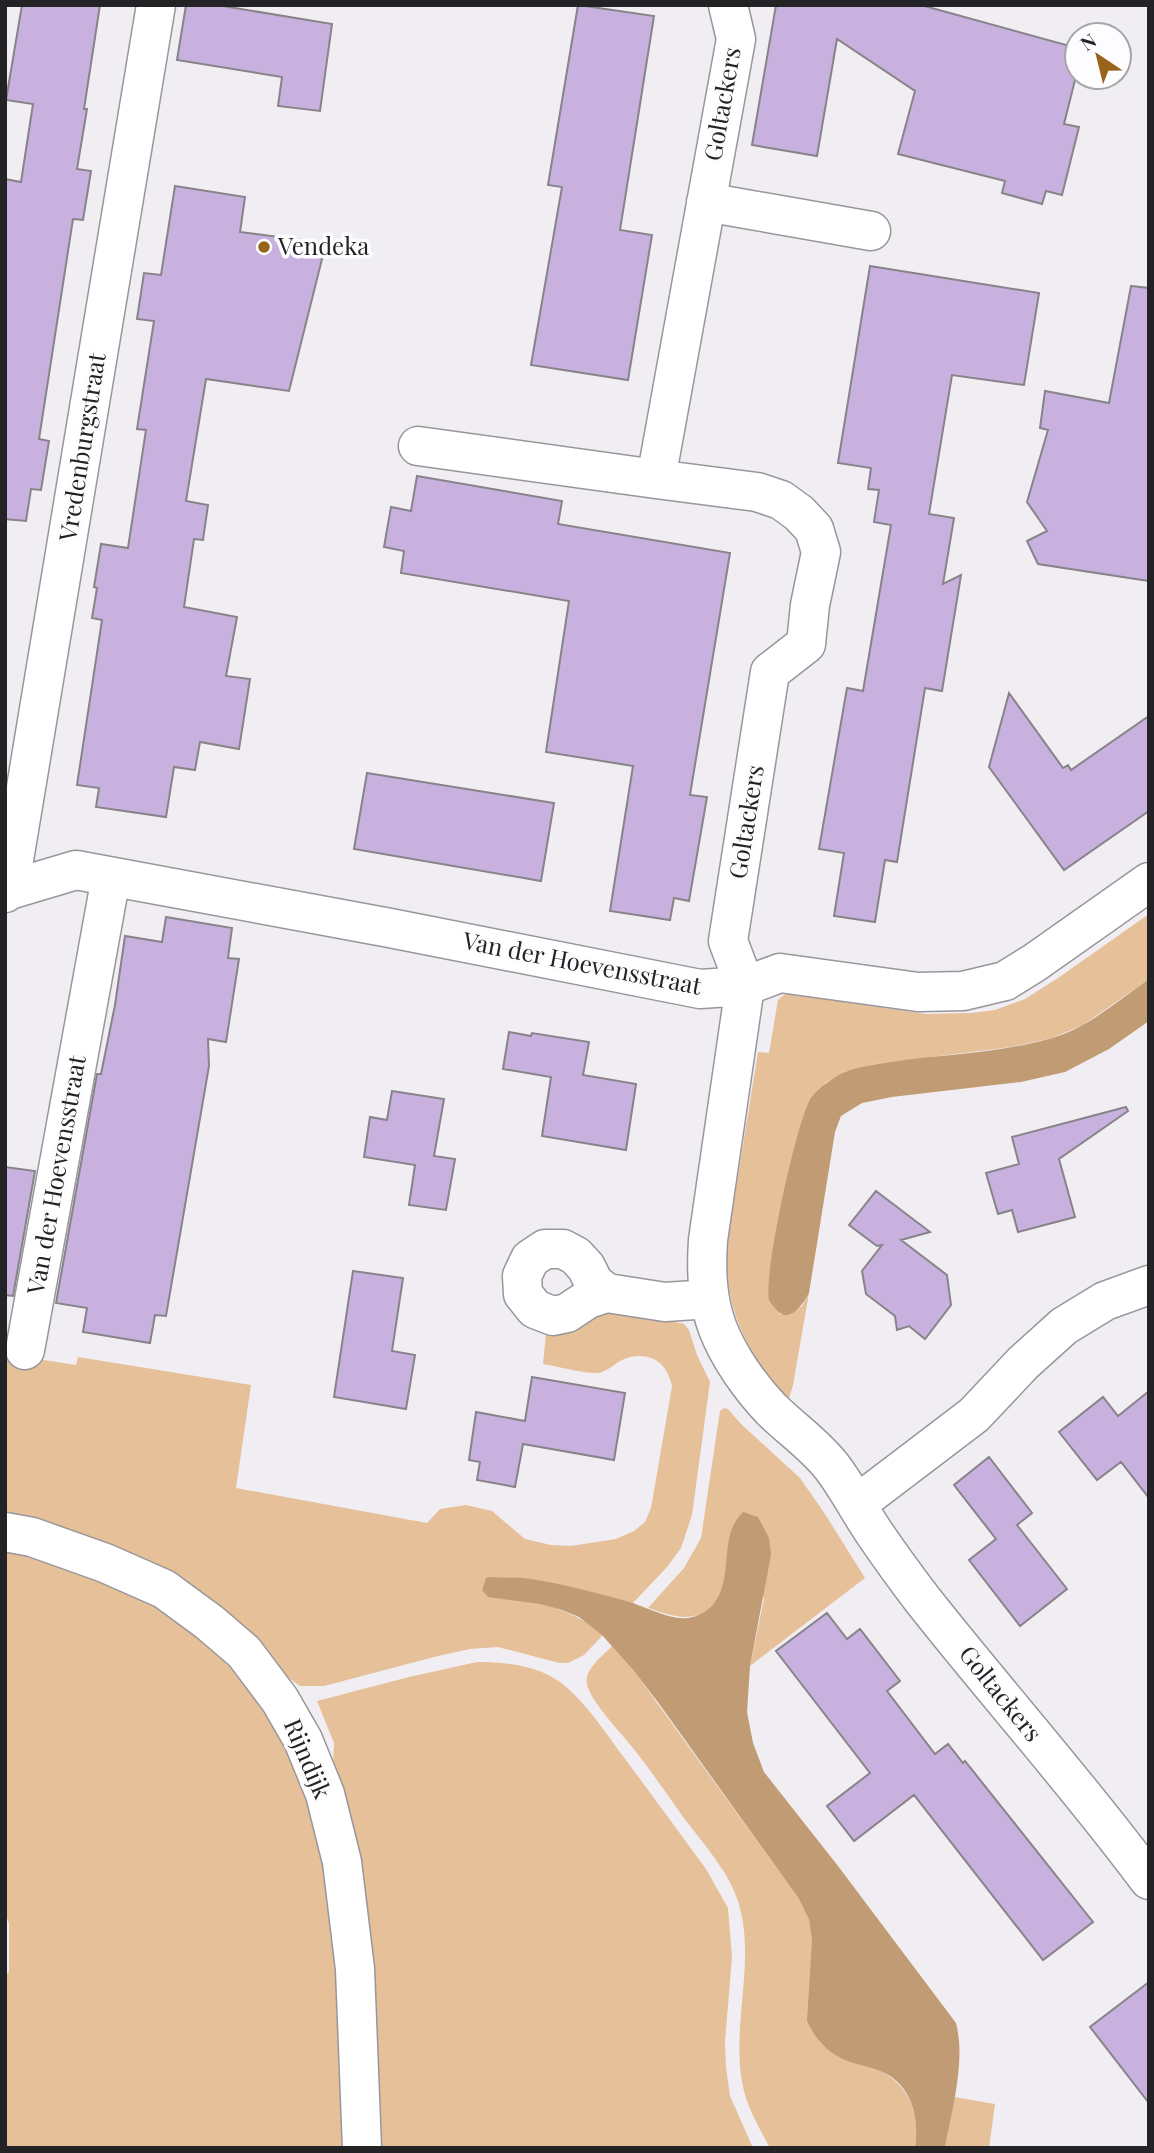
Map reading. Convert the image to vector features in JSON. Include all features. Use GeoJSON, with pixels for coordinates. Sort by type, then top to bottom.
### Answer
{"type":"FeatureCollection","features":[{"type":"Feature","properties":{"kind":"street","name":"Vredenburgstraat"},"geometry":{"type":"LineString","coordinates":[[7,891],[156,5]]}},
{"type":"Feature","properties":{"kind":"street","name":"Goltackers"},"geometry":{"type":"LineString","coordinates":[[656,479],[736,39],[728,5]]}},
{"type":"Feature","properties":{"kind":"street"},"geometry":{"type":"LineString","coordinates":[[706,202],[871,231]]}},
{"type":"Feature","properties":{"kind":"street","name":"Goltackers"},"geometry":{"type":"LineString","coordinates":[[418,446],[757,492],[781,500],[799,513],[814,529],[821,552],[810,605],[806,644],[770,673],[728,941],[745,986],[708,1240],[706,1272],[710,1298],[718,1329],[755,1390],[771,1409],[824,1457],[921,1598],[1149,1880]]}},
{"type":"Feature","properties":{"kind":"street","name":"Van der Hoevensstraat"},"geometry":{"type":"LineString","coordinates":[[7,891],[76,870],[700,989],[745,986],[780,973],[918,992],[963,991],[1004,981],[1149,882]]}},
{"type":"Feature","properties":{"kind":"street","name":"Van der Hoevensstraat"},"geometry":{"type":"LineString","coordinates":[[25,1350],[111,877]]}},
{"type":"Feature","properties":{"kind":"street"},"geometry":{"type":"LineString","coordinates":[[858,1504],[974,1415],[1023,1363],[1064,1326],[1105,1301],[1149,1285]]}},
{"type":"Feature","properties":{"kind":"street"},"geometry":{"type":"LineString","coordinates":[[607,1293],[665,1301],[710,1298]]}},
{"type":"Feature","properties":{"kind":"street","name":"Rijndijk"},"geometry":{"type":"LineString","coordinates":[[5,1532],[32,1537],[164,1588],[244,1652],[280,1700],[303,1740],[325,1794],[342,1862],[355,1969],[362,2148]]}},
{"type":"Feature","properties":{"kind":"shaded area"},"geometry":{"type":"Polygon","coordinates":[[[1149,914],[1149,979],[1083,1025],[1052,1038],[1011,1047],[875,1064],[847,1071],[825,1083],[779,1314],[790,1315],[802,1306],[809,1293],[788,1402],[742,1332],[730,1296],[726,1251],[758,1052],[769,1053],[778,1000],[789,994],[926,1014],[995,1010],[1025,999],[1149,914]]]}},
{"type":"Feature","properties":{"kind":"shaded area"},"geometry":{"type":"Polygon","coordinates":[[[1149,979],[1149,1021],[1109,1049],[1065,1072],[1021,1082],[892,1097],[862,1103],[841,1116],[835,1132],[809,1293],[799,1308],[790,1315],[780,1313],[774,1307],[769,1300],[769,1285],[782,1198],[805,1112],[811,1098],[819,1089],[839,1075],[865,1066],[998,1049],[1049,1039],[1101,1014],[1149,979]]]}},
{"type":"Feature","properties":{"kind":"shaded area"},"geometry":{"type":"Polygon","coordinates":[[[614,1308],[684,1324],[689,1330],[710,1382],[692,1515],[681,1548],[633,1603],[536,1580],[486,1578],[482,1590],[561,1610],[603,1635],[584,1655],[568,1663],[498,1647],[470,1649],[324,1686],[300,1686],[270,1665],[5,1522],[5,1354],[76,1365],[78,1357],[251,1385],[236,1488],[427,1523],[440,1509],[466,1505],[492,1511],[525,1539],[551,1545],[571,1546],[616,1539],[634,1531],[645,1522],[651,1508],[672,1386],[670,1378],[662,1365],[643,1356],[627,1358],[598,1373],[543,1364],[546,1333],[614,1308]]]}},
{"type":"Feature","properties":{"kind":"shaded area"},"geometry":{"type":"Polygon","coordinates":[[[724,1408],[800,1478],[865,1578],[750,1666],[764,1599],[743,1512],[735,1522],[731,1534],[724,1586],[719,1598],[710,1608],[695,1616],[680,1617],[648,1608],[684,1568],[701,1538],[720,1411],[724,1408]]]}},
{"type":"Feature","properties":{"kind":"shaded area"},"geometry":{"type":"Polygon","coordinates":[[[743,1512],[758,1517],[769,1538],[771,1555],[750,1666],[747,1712],[753,1743],[764,1772],[956,2023],[959,2069],[945,2148],[915,2148],[914,2111],[897,2081],[887,2074],[834,2054],[813,2032],[807,2021],[812,1940],[809,1920],[799,1899],[634,1671],[602,1635],[579,1617],[540,1604],[488,1597],[482,1590],[486,1578],[489,1577],[531,1579],[604,1595],[673,1617],[692,1617],[710,1608],[721,1592],[731,1532],[735,1521],[743,1512]]]}},
{"type":"Feature","properties":{"kind":"shaded area"},"geometry":{"type":"Polygon","coordinates":[[[5,1549],[124,1589],[179,1621],[222,1654],[282,1733],[324,1846],[338,1940],[352,2148],[5,2148],[5,1977],[9,1972],[9,1924],[5,1911],[5,1549]]]}},
{"type":"Feature","properties":{"kind":"shaded area"},"geometry":{"type":"Polygon","coordinates":[[[612,1646],[634,1671],[799,1899],[809,1920],[812,1940],[877,2069],[898,2083],[910,2101],[916,2123],[915,2148],[770,2148],[748,2104],[741,2075],[739,2049],[745,1946],[743,1921],[736,1896],[714,1858],[589,1691],[588,1673],[612,1646]]]}},
{"type":"Feature","properties":{"kind":"shaded area"},"geometry":{"type":"Polygon","coordinates":[[[477,1662],[531,1668],[551,1676],[569,1689],[586,1707],[706,1869],[728,1908],[732,1957],[725,2042],[726,2067],[730,2096],[753,2148],[376,2148],[332,1785],[334,1743],[317,1701],[477,1662]]]}},
{"type":"Feature","properties":{"kind":"shaded area"},"geometry":{"type":"Polygon","coordinates":[[[954,2097],[995,2104],[989,2148],[945,2148],[954,2097]]]}},
{"type":"Feature","properties":{"kind":"building"},"geometry":{"type":"Polygon","coordinates":[[[22,5],[100,5],[77,169],[91,171],[83,220],[73,219],[39,439],[49,441],[41,490],[31,489],[26,521],[5,519],[5,179],[21,182],[33,104],[6,100],[22,5]]]}},
{"type":"Feature","properties":{"kind":"building"},"geometry":{"type":"Polygon","coordinates":[[[186,5],[217,5],[332,24],[320,111],[278,106],[282,77],[177,60],[186,5]]]}},
{"type":"Feature","properties":{"kind":"building"},"geometry":{"type":"Polygon","coordinates":[[[578,5],[654,16],[620,230],[652,235],[628,380],[531,365],[562,187],[548,185],[578,5]]]}},
{"type":"Feature","properties":{"kind":"building"},"geometry":{"type":"Polygon","coordinates":[[[776,5],[921,5],[1063,44],[1063,91],[1072,91],[1064,124],[1079,127],[1062,195],[1046,191],[1042,204],[1002,193],[1005,181],[898,154],[915,91],[837,39],[817,156],[752,145],[776,5]]]}},
{"type":"Feature","properties":{"kind":"building"},"geometry":{"type":"Polygon","coordinates":[[[175,186],[245,197],[240,232],[326,243],[289,391],[206,379],[186,501],[208,505],[203,540],[194,539],[184,607],[237,617],[226,676],[250,679],[239,749],[200,742],[195,770],[174,767],[166,817],[96,807],[99,788],[77,785],[102,620],[92,618],[101,544],[128,548],[146,430],[137,429],[154,321],[137,319],[144,273],[161,275],[175,186]]]}},
{"type":"Feature","properties":{"kind":"building"},"geometry":{"type":"Polygon","coordinates":[[[870,266],[1039,293],[1024,385],[952,375],[929,514],[954,518],[943,584],[961,575],[942,691],[925,688],[897,862],[885,860],[875,922],[834,916],[844,853],[819,849],[847,688],[863,691],[891,525],[874,522],[879,490],[868,489],[871,468],[838,463],[870,266]]]}},
{"type":"Feature","properties":{"kind":"building"},"geometry":{"type":"Polygon","coordinates":[[[1131,286],[1149,288],[1149,581],[1038,564],[1027,541],[1047,531],[1027,502],[1048,430],[1040,428],[1045,391],[1109,403],[1131,286]]]}},
{"type":"Feature","properties":{"kind":"building"},"geometry":{"type":"Polygon","coordinates":[[[417,476],[562,501],[558,524],[730,553],[690,795],[707,797],[689,901],[674,898],[670,920],[610,911],[633,766],[546,752],[569,601],[401,573],[404,551],[384,547],[391,507],[411,511],[417,476]]]}},
{"type":"Feature","properties":{"kind":"building"},"geometry":{"type":"Polygon","coordinates":[[[1009,693],[1063,768],[1068,765],[1071,770],[1149,716],[1149,811],[1064,870],[989,767],[1009,693]]]}},
{"type":"Feature","properties":{"kind":"building"},"geometry":{"type":"Polygon","coordinates":[[[367,773],[554,803],[541,881],[354,849],[367,773]]]}},
{"type":"Feature","properties":{"kind":"building"},"geometry":{"type":"Polygon","coordinates":[[[166,917],[232,928],[228,958],[239,959],[226,1042],[208,1039],[209,1066],[166,1316],[155,1315],[150,1343],[83,1332],[87,1308],[56,1303],[97,1074],[101,1074],[115,1005],[125,936],[162,942],[166,917]]]}},
{"type":"Feature","properties":{"kind":"building"},"geometry":{"type":"Polygon","coordinates":[[[509,1032],[589,1042],[583,1075],[636,1084],[626,1150],[542,1136],[551,1077],[503,1069],[509,1032]]]}},
{"type":"Feature","properties":{"kind":"building"},"geometry":{"type":"Polygon","coordinates":[[[392,1091],[444,1099],[434,1156],[455,1159],[446,1210],[409,1205],[415,1165],[364,1157],[370,1117],[387,1120],[392,1091]]]}},
{"type":"Feature","properties":{"kind":"building"},"geometry":{"type":"Polygon","coordinates":[[[1126,1107],[1128,1111],[1059,1159],[1075,1217],[1018,1232],[1012,1210],[998,1214],[986,1173],[1019,1164],[1012,1137],[1126,1107]]]}},
{"type":"Feature","properties":{"kind":"building"},"geometry":{"type":"Polygon","coordinates":[[[5,1167],[35,1171],[13,1296],[5,1295],[5,1167]]]}},
{"type":"Feature","properties":{"kind":"building"},"geometry":{"type":"Polygon","coordinates":[[[876,1191],[930,1232],[901,1240],[947,1275],[951,1305],[925,1339],[909,1326],[897,1330],[895,1316],[866,1294],[862,1271],[882,1245],[877,1246],[849,1225],[876,1191]]]}},
{"type":"Feature","properties":{"kind":"building"},"geometry":{"type":"Polygon","coordinates":[[[353,1271],[403,1278],[392,1351],[415,1355],[406,1409],[334,1397],[353,1271]]]}},
{"type":"Feature","properties":{"kind":"building"},"geometry":{"type":"Polygon","coordinates":[[[532,1377],[625,1393],[614,1460],[523,1444],[515,1487],[477,1480],[480,1462],[469,1460],[476,1412],[525,1421],[532,1377]]]}},
{"type":"Feature","properties":{"kind":"building"},"geometry":{"type":"Polygon","coordinates":[[[1149,1391],[1149,1498],[1121,1462],[1097,1480],[1059,1432],[1103,1397],[1118,1416],[1149,1391]]]}},
{"type":"Feature","properties":{"kind":"building"},"geometry":{"type":"Polygon","coordinates":[[[989,1457],[1032,1513],[1017,1525],[1067,1589],[1020,1626],[969,1560],[996,1539],[954,1485],[989,1457]]]}},
{"type":"Feature","properties":{"kind":"building"},"geometry":{"type":"Polygon","coordinates":[[[827,1613],[847,1639],[860,1629],[900,1681],[887,1691],[935,1754],[948,1744],[963,1763],[965,1761],[1093,1922],[1043,1960],[914,1795],[854,1841],[827,1806],[870,1773],[776,1651],[827,1613]]]}},
{"type":"Feature","properties":{"kind":"building"},"geometry":{"type":"Polygon","coordinates":[[[1149,1982],[1149,2103],[1090,2027],[1149,1982]]]}},
{"type":"Feature","properties":{"kind":"place","name":"Vendeka"},"geometry":{"type":"Point","coordinates":[264,247]}}]}
